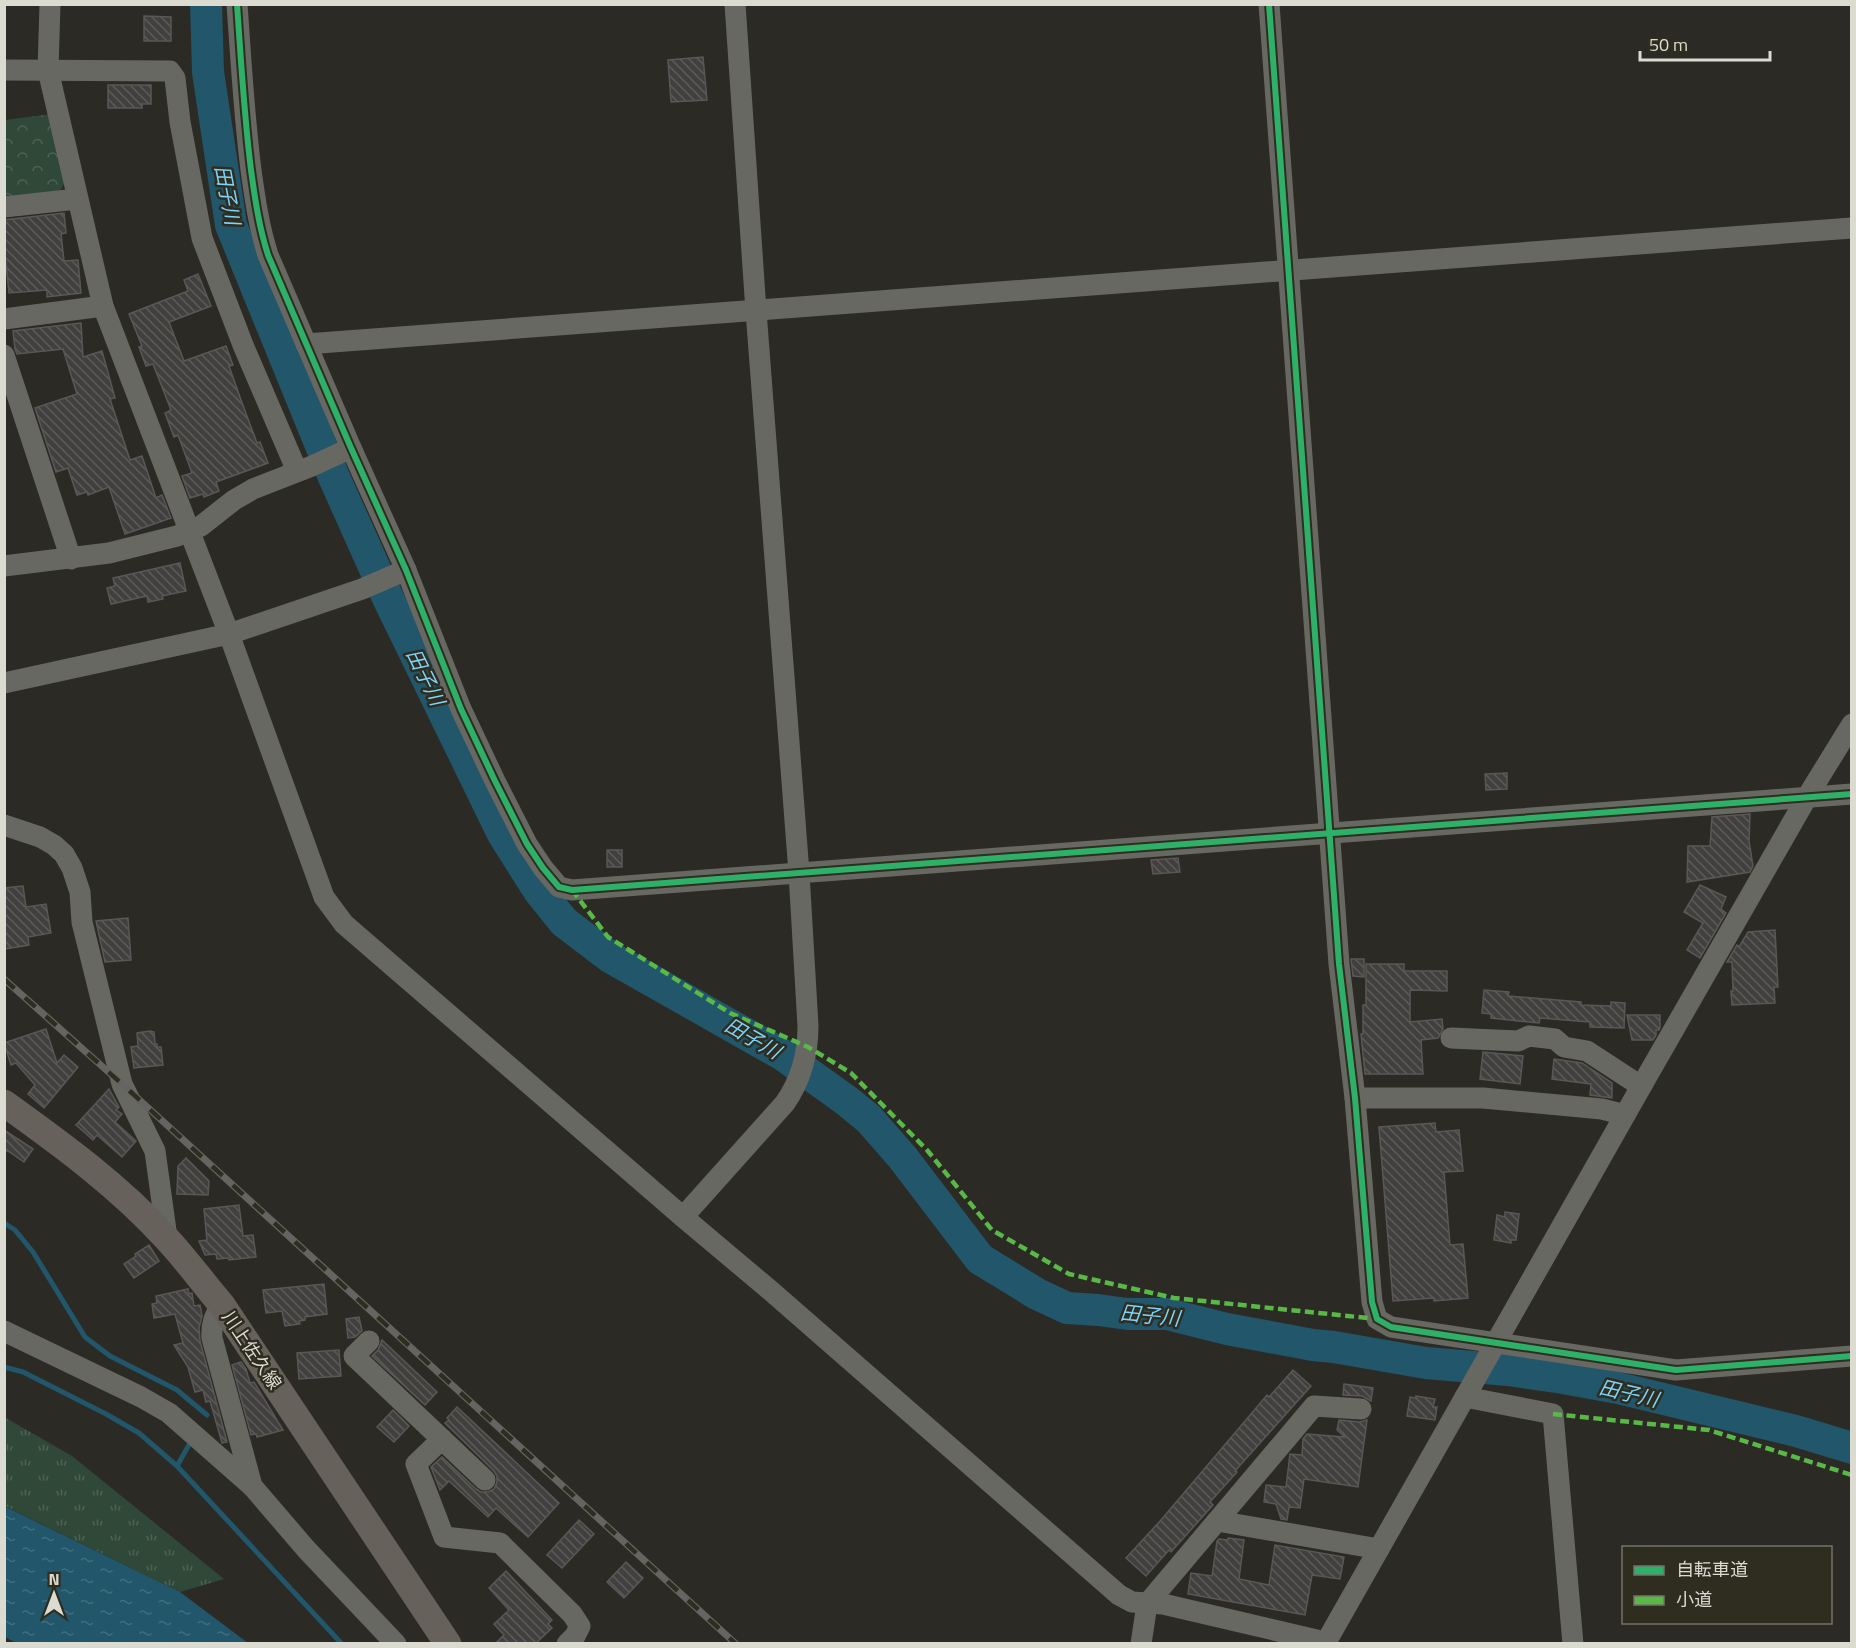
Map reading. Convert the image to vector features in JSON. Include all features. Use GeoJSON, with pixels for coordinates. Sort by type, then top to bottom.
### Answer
{"type":"FeatureCollection","features":[{"type":"Feature","properties":{"kind":"main road","name":"川上佐久線"},"geometry":{"type":"LineString","coordinates":[[4,1103],[61,1144],[131,1203],[167,1238],[222,1305],[448,1644]]}},
{"type":"Feature","properties":{"kind":"street"},"geometry":{"type":"LineString","coordinates":[[50,4],[48,70],[103,306],[229,634],[324,897],[344,924],[683,1218],[771,1291],[1119,1595],[1132,1602],[1163,1604],[1325,1643],[1641,1085],[1851,724]]}},
{"type":"Feature","properties":{"kind":"street"},"geometry":{"type":"LineString","coordinates":[[237,4],[242,89],[257,215],[268,255],[306,344],[346,450],[461,709],[527,844],[559,887],[572,890],[1851,794]]}},
{"type":"Feature","properties":{"kind":"street"},"geometry":{"type":"LineString","coordinates":[[683,1218],[785,1103],[794,1090],[807,1052],[808,1026],[799,873],[735,4]]}},
{"type":"Feature","properties":{"kind":"street"},"geometry":{"type":"LineString","coordinates":[[1269,4],[1340,964],[1355,1098],[1372,1302],[1377,1319],[1391,1327],[1492,1347],[1676,1370],[1851,1356]]}},
{"type":"Feature","properties":{"kind":"street"},"geometry":{"type":"LineString","coordinates":[[4,70],[170,71],[175,78],[180,122],[202,238],[243,345],[305,469]]}},
{"type":"Feature","properties":{"kind":"street"},"geometry":{"type":"LineString","coordinates":[[4,207],[77,199]]}},
{"type":"Feature","properties":{"kind":"street"},"geometry":{"type":"LineString","coordinates":[[306,344],[1851,228]]}},
{"type":"Feature","properties":{"kind":"street"},"geometry":{"type":"LineString","coordinates":[[4,319],[103,306]]}},
{"type":"Feature","properties":{"kind":"street"},"geometry":{"type":"LineString","coordinates":[[4,355],[71,559]]}},
{"type":"Feature","properties":{"kind":"street"},"geometry":{"type":"LineString","coordinates":[[4,566],[109,554],[144,546],[190,531],[201,526],[234,500],[254,489],[346,450]]}},
{"type":"Feature","properties":{"kind":"street"},"geometry":{"type":"LineString","coordinates":[[4,683],[229,634],[362,589],[401,572]]}},
{"type":"Feature","properties":{"kind":"street"},"geometry":{"type":"LineString","coordinates":[[4,825],[40,837],[54,845],[64,854],[72,868],[80,892],[82,922],[122,1083],[155,1150],[167,1238]]}},
{"type":"Feature","properties":{"kind":"street"},"geometry":{"type":"LineString","coordinates":[[1451,1038],[1518,1041],[1529,1036],[1555,1039],[1564,1047],[1587,1051],[1641,1085]]}},
{"type":"Feature","properties":{"kind":"street"},"geometry":{"type":"LineString","coordinates":[[1355,1098],[1483,1098],[1602,1109],[1624,1115]]}},
{"type":"Feature","properties":{"kind":"street"},"geometry":{"type":"LineString","coordinates":[[222,1305],[214,1315],[212,1338],[252,1486]]}},
{"type":"Feature","properties":{"kind":"street"},"geometry":{"type":"LineString","coordinates":[[4,1330],[169,1413],[252,1486],[306,1549],[396,1644]]}},
{"type":"Feature","properties":{"kind":"street"},"geometry":{"type":"LineString","coordinates":[[369,1341],[354,1356],[485,1480]]}},
{"type":"Feature","properties":{"kind":"street"},"geometry":{"type":"LineString","coordinates":[[1468,1391],[1552,1413],[1573,1644]]}},
{"type":"Feature","properties":{"kind":"street"},"geometry":{"type":"LineString","coordinates":[[1141,1644],[1147,1604],[1314,1406],[1361,1409]]}},
{"type":"Feature","properties":{"kind":"street"},"geometry":{"type":"LineString","coordinates":[[442,1439],[416,1464],[444,1537],[500,1543],[572,1614],[580,1626],[575,1636],[567,1644]]}},
{"type":"Feature","properties":{"kind":"street"},"geometry":{"type":"LineString","coordinates":[[1217,1521],[1379,1549]]}},
{"type":"Feature","properties":{"kind":"green space"},"geometry":{"type":"Polygon","coordinates":[[[51,114],[65,182],[60,191],[5,200],[5,120],[51,114]]]}},
{"type":"Feature","properties":{"kind":"green space"},"geometry":{"type":"Polygon","coordinates":[[[4,1417],[72,1456],[224,1579],[180,1592],[5,1506],[4,1417]]]}},
{"type":"Feature","properties":{"kind":"water"},"geometry":{"type":"Polygon","coordinates":[[[4,1506],[180,1592],[248,1643],[18,1644],[5,1637],[4,1506]]]}},
{"type":"Feature","properties":{"kind":"building"},"geometry":{"type":"Polygon","coordinates":[[[144,16],[171,17],[171,41],[144,41],[144,16]]]}},
{"type":"Feature","properties":{"kind":"building"},"geometry":{"type":"Polygon","coordinates":[[[703,57],[707,100],[671,102],[668,60],[703,57]]]}},
{"type":"Feature","properties":{"kind":"building"},"geometry":{"type":"Polygon","coordinates":[[[108,85],[151,85],[151,104],[142,104],[142,108],[108,108],[108,85]]]}},
{"type":"Feature","properties":{"kind":"building"},"geometry":{"type":"Polygon","coordinates":[[[64,213],[66,233],[61,234],[64,261],[78,260],[81,293],[47,297],[47,290],[9,293],[4,220],[64,213]]]}},
{"type":"Feature","properties":{"kind":"building"},"geometry":{"type":"Polygon","coordinates":[[[198,274],[211,306],[169,322],[184,361],[226,346],[233,365],[229,366],[241,400],[257,443],[260,442],[268,463],[216,482],[219,491],[204,497],[203,494],[190,498],[182,476],[192,473],[178,435],[174,437],[165,413],[171,410],[153,364],[146,366],[139,347],[142,346],[129,314],[188,291],[184,280],[198,274]]]}},
{"type":"Feature","properties":{"kind":"building"},"geometry":{"type":"Polygon","coordinates":[[[81,323],[83,357],[102,351],[115,398],[110,399],[130,460],[142,456],[156,498],[162,495],[171,518],[125,534],[109,487],[88,495],[87,492],[77,495],[68,468],[56,472],[35,408],[77,394],[63,349],[17,354],[15,349],[13,331],[81,323]]]}},
{"type":"Feature","properties":{"kind":"building"},"geometry":{"type":"Polygon","coordinates":[[[180,563],[186,591],[162,596],[163,599],[148,602],[147,596],[111,604],[107,588],[115,586],[113,578],[180,563]]]}},
{"type":"Feature","properties":{"kind":"building"},"geometry":{"type":"Polygon","coordinates":[[[1507,773],[1507,789],[1486,790],[1485,774],[1507,773]]]}},
{"type":"Feature","properties":{"kind":"building"},"geometry":{"type":"Polygon","coordinates":[[[1750,814],[1749,841],[1753,866],[1750,872],[1687,882],[1688,846],[1710,846],[1712,817],[1750,814]]]}},
{"type":"Feature","properties":{"kind":"building"},"geometry":{"type":"Polygon","coordinates":[[[607,850],[622,850],[622,867],[607,867],[607,850]]]}},
{"type":"Feature","properties":{"kind":"building"},"geometry":{"type":"Polygon","coordinates":[[[1178,858],[1180,872],[1153,874],[1151,860],[1178,858]]]}},
{"type":"Feature","properties":{"kind":"building"},"geometry":{"type":"Polygon","coordinates":[[[1700,885],[1726,897],[1721,909],[1726,913],[1700,958],[1687,950],[1703,923],[1684,912],[1700,885]]]}},
{"type":"Feature","properties":{"kind":"building"},"geometry":{"type":"Polygon","coordinates":[[[23,886],[26,907],[46,904],[51,933],[28,937],[29,945],[4,949],[4,888],[23,886]]]}},
{"type":"Feature","properties":{"kind":"building"},"geometry":{"type":"Polygon","coordinates":[[[128,918],[131,960],[105,962],[96,921],[128,918]]]}},
{"type":"Feature","properties":{"kind":"building"},"geometry":{"type":"Polygon","coordinates":[[[1775,930],[1778,987],[1774,987],[1775,1003],[1732,1005],[1732,962],[1727,962],[1748,932],[1775,930]]]}},
{"type":"Feature","properties":{"kind":"building"},"geometry":{"type":"Polygon","coordinates":[[[1351,959],[1364,959],[1364,977],[1353,976],[1351,959]]]}},
{"type":"Feature","properties":{"kind":"building"},"geometry":{"type":"Polygon","coordinates":[[[1366,964],[1404,964],[1404,971],[1447,971],[1447,991],[1410,990],[1410,1022],[1442,1019],[1443,1029],[1438,1038],[1421,1040],[1423,1074],[1365,1074],[1361,1034],[1363,1034],[1363,1005],[1366,1005],[1366,964]]]}},
{"type":"Feature","properties":{"kind":"building"},"geometry":{"type":"Polygon","coordinates":[[[1484,990],[1509,992],[1508,996],[1581,1002],[1581,1005],[1611,1006],[1611,1002],[1625,1003],[1624,1028],[1590,1027],[1590,1022],[1540,1018],[1539,1023],[1491,1018],[1491,1014],[1482,1013],[1484,990]]]}},
{"type":"Feature","properties":{"kind":"building"},"geometry":{"type":"Polygon","coordinates":[[[1627,1015],[1660,1015],[1660,1027],[1656,1030],[1653,1040],[1632,1040],[1627,1015]]]}},
{"type":"Feature","properties":{"kind":"building"},"geometry":{"type":"Polygon","coordinates":[[[46,1029],[57,1063],[64,1055],[78,1067],[44,1108],[28,1094],[35,1085],[16,1063],[11,1065],[4,1043],[46,1029]]]}},
{"type":"Feature","properties":{"kind":"building"},"geometry":{"type":"Polygon","coordinates":[[[154,1032],[157,1047],[161,1047],[163,1065],[134,1068],[131,1047],[138,1046],[137,1033],[154,1032]]]}},
{"type":"Feature","properties":{"kind":"building"},"geometry":{"type":"Polygon","coordinates":[[[1483,1052],[1523,1056],[1520,1084],[1480,1079],[1483,1052]]]}},
{"type":"Feature","properties":{"kind":"building"},"geometry":{"type":"Polygon","coordinates":[[[1554,1059],[1582,1063],[1612,1083],[1612,1098],[1590,1095],[1591,1084],[1552,1079],[1554,1059]]]}},
{"type":"Feature","properties":{"kind":"building"},"geometry":{"type":"Polygon","coordinates":[[[109,1089],[119,1107],[116,1110],[122,1114],[115,1122],[136,1141],[122,1157],[97,1135],[93,1140],[76,1125],[109,1089]]]}},
{"type":"Feature","properties":{"kind":"building"},"geometry":{"type":"Polygon","coordinates":[[[1435,1123],[1436,1132],[1459,1130],[1463,1171],[1444,1172],[1450,1245],[1463,1244],[1468,1298],[1393,1301],[1379,1127],[1435,1123]]]}},
{"type":"Feature","properties":{"kind":"building"},"geometry":{"type":"Polygon","coordinates":[[[4,1130],[33,1149],[24,1162],[8,1151],[4,1151],[4,1130]]]}},
{"type":"Feature","properties":{"kind":"building"},"geometry":{"type":"Polygon","coordinates":[[[186,1158],[209,1181],[208,1195],[177,1194],[178,1166],[186,1158]]]}},
{"type":"Feature","properties":{"kind":"building"},"geometry":{"type":"Polygon","coordinates":[[[239,1205],[243,1236],[253,1235],[256,1257],[229,1260],[229,1258],[217,1259],[216,1254],[205,1255],[199,1241],[207,1240],[204,1209],[239,1205]]]}},
{"type":"Feature","properties":{"kind":"building"},"geometry":{"type":"Polygon","coordinates":[[[1505,1212],[1519,1214],[1516,1240],[1511,1240],[1511,1243],[1494,1240],[1497,1215],[1505,1217],[1505,1212]]]}},
{"type":"Feature","properties":{"kind":"building"},"geometry":{"type":"Polygon","coordinates":[[[149,1245],[159,1261],[134,1278],[124,1264],[149,1245]]]}},
{"type":"Feature","properties":{"kind":"building"},"geometry":{"type":"Polygon","coordinates":[[[324,1284],[327,1314],[305,1317],[305,1320],[299,1321],[300,1324],[285,1326],[282,1311],[266,1313],[263,1290],[324,1284]]]}},
{"type":"Feature","properties":{"kind":"building"},"geometry":{"type":"Polygon","coordinates":[[[188,1289],[189,1294],[192,1293],[194,1306],[200,1305],[202,1316],[199,1328],[200,1341],[227,1442],[222,1443],[210,1401],[206,1402],[203,1390],[195,1392],[188,1367],[174,1345],[183,1343],[175,1314],[154,1318],[152,1304],[157,1303],[156,1296],[188,1289]]]}},
{"type":"Feature","properties":{"kind":"building"},"geometry":{"type":"Polygon","coordinates":[[[359,1317],[362,1331],[355,1337],[348,1338],[346,1319],[359,1317]]]}},
{"type":"Feature","properties":{"kind":"building"},"geometry":{"type":"Polygon","coordinates":[[[382,1340],[437,1392],[425,1405],[372,1356],[378,1350],[382,1340]]]}},
{"type":"Feature","properties":{"kind":"building"},"geometry":{"type":"Polygon","coordinates":[[[339,1350],[341,1376],[299,1379],[297,1353],[339,1350]]]}},
{"type":"Feature","properties":{"kind":"building"},"geometry":{"type":"Polygon","coordinates":[[[241,1362],[246,1369],[250,1383],[254,1382],[283,1430],[257,1437],[256,1434],[251,1435],[232,1365],[241,1362]]]}},
{"type":"Feature","properties":{"kind":"building"},"geometry":{"type":"Polygon","coordinates":[[[1293,1370],[1311,1386],[1235,1471],[1237,1472],[1210,1502],[1213,1505],[1146,1576],[1126,1558],[1267,1395],[1269,1397],[1293,1370]]]}},
{"type":"Feature","properties":{"kind":"building"},"geometry":{"type":"Polygon","coordinates":[[[1344,1384],[1373,1388],[1371,1401],[1362,1396],[1343,1395],[1344,1384]]]}},
{"type":"Feature","properties":{"kind":"building"},"geometry":{"type":"Polygon","coordinates":[[[1416,1396],[1435,1399],[1433,1407],[1437,1407],[1435,1420],[1407,1416],[1410,1397],[1416,1398],[1416,1396]]]}},
{"type":"Feature","properties":{"kind":"building"},"geometry":{"type":"Polygon","coordinates":[[[457,1407],[559,1503],[528,1537],[496,1508],[488,1517],[449,1481],[440,1490],[431,1467],[442,1457],[481,1492],[494,1489],[497,1482],[494,1471],[445,1423],[457,1407]]]}},
{"type":"Feature","properties":{"kind":"building"},"geometry":{"type":"Polygon","coordinates":[[[393,1410],[409,1426],[394,1442],[377,1427],[393,1410]]]}},
{"type":"Feature","properties":{"kind":"building"},"geometry":{"type":"Polygon","coordinates":[[[1339,1420],[1360,1422],[1367,1420],[1358,1487],[1304,1479],[1300,1508],[1289,1507],[1287,1520],[1281,1519],[1276,1504],[1264,1502],[1266,1485],[1286,1487],[1290,1454],[1302,1455],[1303,1439],[1307,1434],[1345,1437],[1337,1430],[1339,1420]]]}},
{"type":"Feature","properties":{"kind":"building"},"geometry":{"type":"Polygon","coordinates":[[[579,1520],[594,1534],[562,1568],[547,1555],[579,1520]]]}},
{"type":"Feature","properties":{"kind":"building"},"geometry":{"type":"Polygon","coordinates":[[[1228,1538],[1244,1540],[1239,1579],[1269,1585],[1275,1545],[1344,1557],[1340,1579],[1312,1575],[1305,1615],[1188,1594],[1191,1573],[1212,1576],[1217,1541],[1219,1539],[1228,1540],[1228,1538]]]}},
{"type":"Feature","properties":{"kind":"building"},"geometry":{"type":"Polygon","coordinates":[[[626,1562],[643,1578],[624,1598],[607,1582],[626,1562]]]}},
{"type":"Feature","properties":{"kind":"building"},"geometry":{"type":"Polygon","coordinates":[[[506,1571],[552,1620],[548,1624],[552,1628],[535,1644],[495,1644],[504,1635],[494,1624],[509,1610],[489,1588],[506,1571]]]}},
{"type":"Feature","properties":{"kind":"waterway","name":"田子川"},"geometry":{"type":"LineString","coordinates":[[206,4],[208,72],[231,225],[333,475],[388,598],[503,834],[539,891],[564,922],[610,957],[783,1055],[847,1101],[869,1119],[903,1158],[980,1259],[1037,1294],[1067,1308],[1128,1314],[1167,1314],[1227,1329],[1313,1345],[1426,1363],[1508,1370],[1563,1378],[1618,1388],[1796,1431],[1852,1448]]}},
{"type":"Feature","properties":{"kind":"waterway"},"geometry":{"type":"LineString","coordinates":[[4,1223],[15,1230],[33,1252],[85,1337],[110,1356],[177,1390],[207,1415]]}},
{"type":"Feature","properties":{"kind":"waterway"},"geometry":{"type":"LineString","coordinates":[[4,1367],[23,1372],[139,1433],[177,1466],[342,1644]]}},
{"type":"Feature","properties":{"kind":"waterway"},"geometry":{"type":"LineString","coordinates":[[177,1466],[190,1443]]}},
{"type":"Feature","properties":{"kind":"railway"},"geometry":{"type":"LineString","coordinates":[[4,979],[736,1644]]}},
{"type":"Feature","properties":{"kind":"marked path"},"geometry":{"type":"LineString","coordinates":[[572,890],[608,937],[730,1013],[808,1047],[851,1073],[927,1150],[992,1230],[1069,1274],[1174,1298],[1377,1319]]}},
{"type":"Feature","properties":{"kind":"marked path"},"geometry":{"type":"LineString","coordinates":[[1553,1414],[1709,1430],[1852,1475]]}},
{"type":"Feature","properties":{"kind":"cycle path"},"geometry":{"type":"LineString","coordinates":[[237,4],[251,170],[268,255],[406,570],[461,709],[527,844],[559,887],[572,890],[1852,794]]}},
{"type":"Feature","properties":{"kind":"cycle path"},"geometry":{"type":"LineString","coordinates":[[1269,4],[1339,964],[1355,1098],[1372,1302],[1377,1319],[1391,1327],[1676,1370],[1852,1356]]}}]}
